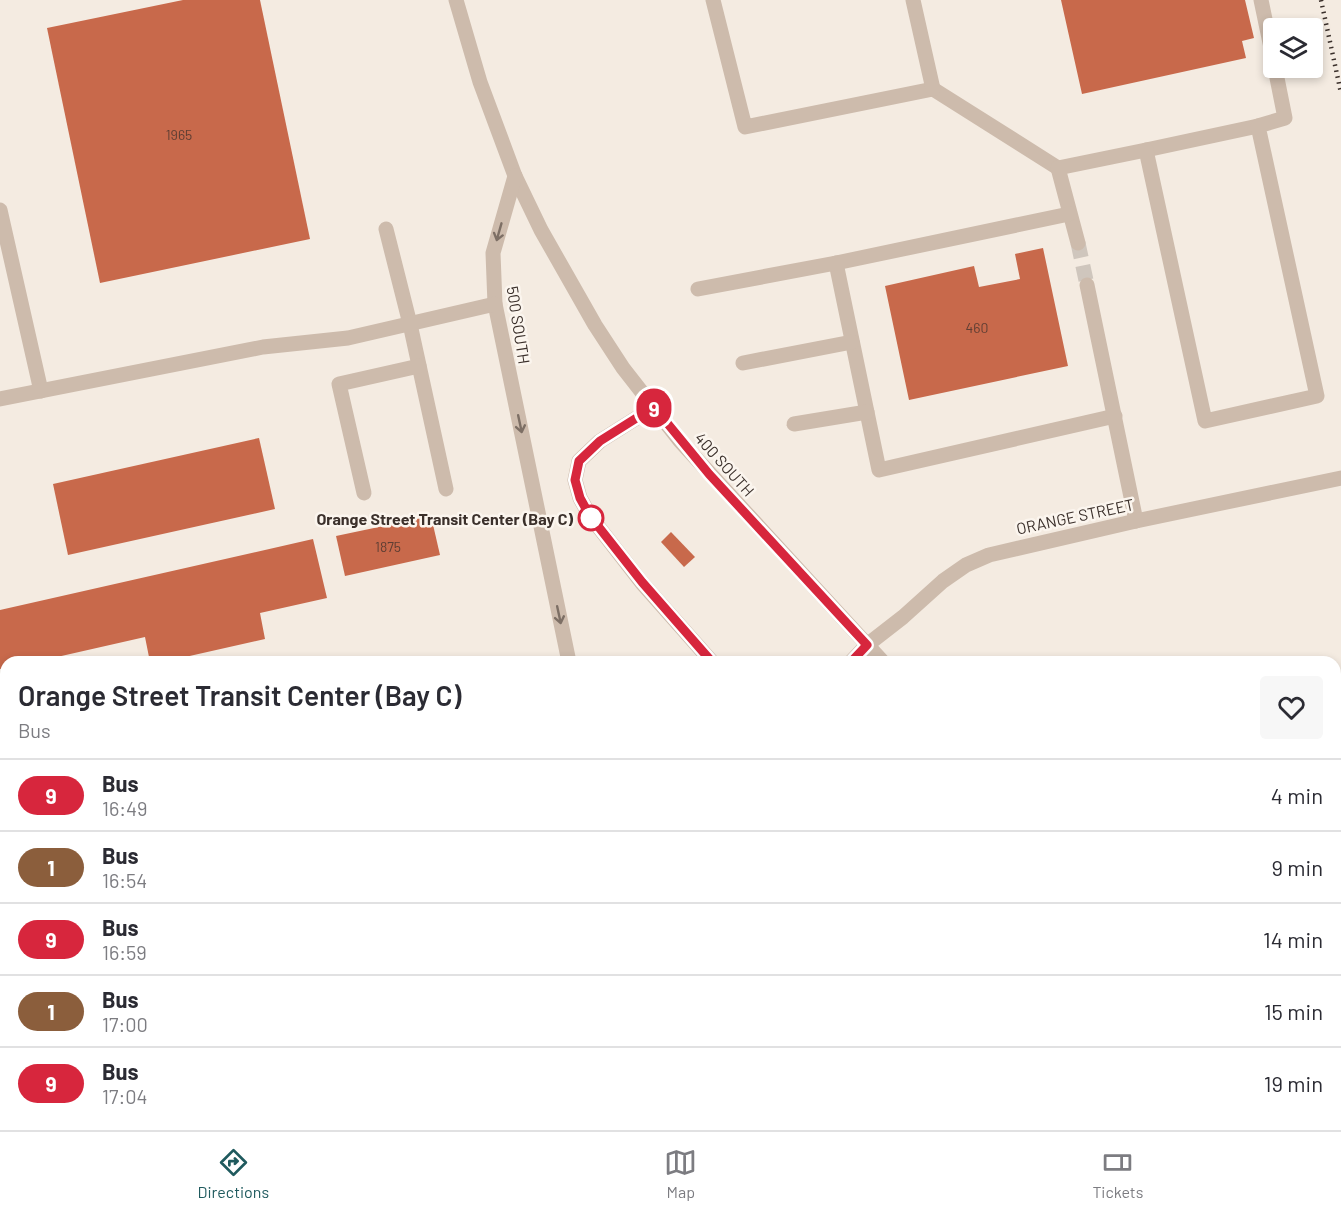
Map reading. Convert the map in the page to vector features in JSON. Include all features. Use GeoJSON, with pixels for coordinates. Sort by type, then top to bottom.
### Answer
{"type":"FeatureCollection","features":[{"type":"Feature","properties":{"kind":"street"},"geometry":{"type":"LineString","coordinates":[[456,0],[480,82],[515,176]]}},
{"type":"Feature","properties":{"kind":"street"},"geometry":{"type":"LineString","coordinates":[[713,0],[745,127],[933,89],[1059,168],[1258,126],[1285,118],[1277,78]]}},
{"type":"Feature","properties":{"kind":"street"},"geometry":{"type":"LineString","coordinates":[[913,0],[933,89]]}},
{"type":"Feature","properties":{"kind":"street"},"geometry":{"type":"LineString","coordinates":[[1261,0],[1265,18]]}},
{"type":"Feature","properties":{"kind":"street"},"geometry":{"type":"LineString","coordinates":[[1146,150],[1205,421],[1317,396],[1258,126]]}},
{"type":"Feature","properties":{"kind":"street"},"geometry":{"type":"LineString","coordinates":[[1059,168],[1078,243]]}},
{"type":"Feature","properties":{"kind":"street","name":"500 SOUTH"},"geometry":{"type":"LineString","coordinates":[[515,176],[493,253],[495,304],[568,656]]}},
{"type":"Feature","properties":{"kind":"street","name":"400 SOUTH"},"geometry":{"type":"LineString","coordinates":[[515,176],[569,282],[623,368],[709,474],[877,656]]}},
{"type":"Feature","properties":{"kind":"street"},"geometry":{"type":"LineString","coordinates":[[0,210],[41,391]]}},
{"type":"Feature","properties":{"kind":"street"},"geometry":{"type":"LineString","coordinates":[[698,289],[836,263],[1069,214]]}},
{"type":"Feature","properties":{"kind":"street"},"geometry":{"type":"LineString","coordinates":[[386,229],[410,324],[446,489]]}},
{"type":"Feature","properties":{"kind":"street"},"geometry":{"type":"LineString","coordinates":[[836,263],[879,470],[1115,416]]}},
{"type":"Feature","properties":{"kind":"street"},"geometry":{"type":"LineString","coordinates":[[1086,285],[1136,521]]}},
{"type":"Feature","properties":{"kind":"street"},"geometry":{"type":"LineString","coordinates":[[0,399],[263,347],[348,338],[495,304]]}},
{"type":"Feature","properties":{"kind":"street"},"geometry":{"type":"LineString","coordinates":[[743,363],[852,342]]}},
{"type":"Feature","properties":{"kind":"street"},"geometry":{"type":"LineString","coordinates":[[364,493],[339,384],[418,366]]}},
{"type":"Feature","properties":{"kind":"street"},"geometry":{"type":"LineString","coordinates":[[654,407],[593,448],[579,461],[575,480],[580,498],[590,516],[642,582],[707,656]]}},
{"type":"Feature","properties":{"kind":"street"},"geometry":{"type":"LineString","coordinates":[[794,424],[867,412]]}},
{"type":"Feature","properties":{"kind":"street","name":"ORANGE STREET"},"geometry":{"type":"LineString","coordinates":[[857,656],[943,581],[966,565],[989,555],[1136,521],[1341,478]]}},
{"type":"Feature","properties":{"kind":"building"},"geometry":{"type":"Polygon","coordinates":[[[183,0],[260,0],[310,239],[100,283],[47,28],[183,0]]]}},
{"type":"Feature","properties":{"kind":"building"},"geometry":{"type":"Polygon","coordinates":[[[1061,0],[1245,0],[1254,38],[1242,41],[1246,58],[1082,94],[1061,0]]]}},
{"type":"Feature","properties":{"kind":"building"},"geometry":{"type":"Polygon","coordinates":[[[1043,248],[1068,366],[909,400],[885,286],[974,266],[979,287],[1020,279],[1015,254],[1043,248]]]}},
{"type":"Feature","properties":{"kind":"building"},"geometry":{"type":"Polygon","coordinates":[[[259,438],[275,509],[68,555],[53,484],[259,438]]]}},
{"type":"Feature","properties":{"kind":"building"},"geometry":{"type":"Polygon","coordinates":[[[431,516],[440,555],[345,576],[336,536],[431,516]]]}},
{"type":"Feature","properties":{"kind":"building"},"geometry":{"type":"Polygon","coordinates":[[[671,532],[695,557],[684,567],[661,542],[671,532]]]}},
{"type":"Feature","properties":{"kind":"building"},"geometry":{"type":"Polygon","coordinates":[[[313,539],[327,598],[260,613],[265,639],[190,656],[149,656],[145,637],[61,656],[0,656],[0,610],[313,539]]]}},
{"type":"Feature","properties":{"kind":"tunnel"},"geometry":{"type":"LineString","coordinates":[[1078,243],[1087,285]]}},
{"type":"Feature","properties":{"kind":"railway"},"geometry":{"type":"LineString","coordinates":[[1321,0],[1341,93]]}},
{"type":"Feature","properties":{"kind":"bus line","name":"9"},"geometry":{"type":"LineString","coordinates":[[707,656],[642,582],[590,516],[580,498],[575,480],[579,461],[600,441],[654,407],[709,474],[867,645],[857,656]]}},
{"type":"Feature","properties":{"kind":"place","name":"Orange Street Transit Center (Bay C)"},"geometry":{"type":"Point","coordinates":[591,518]}}]}
